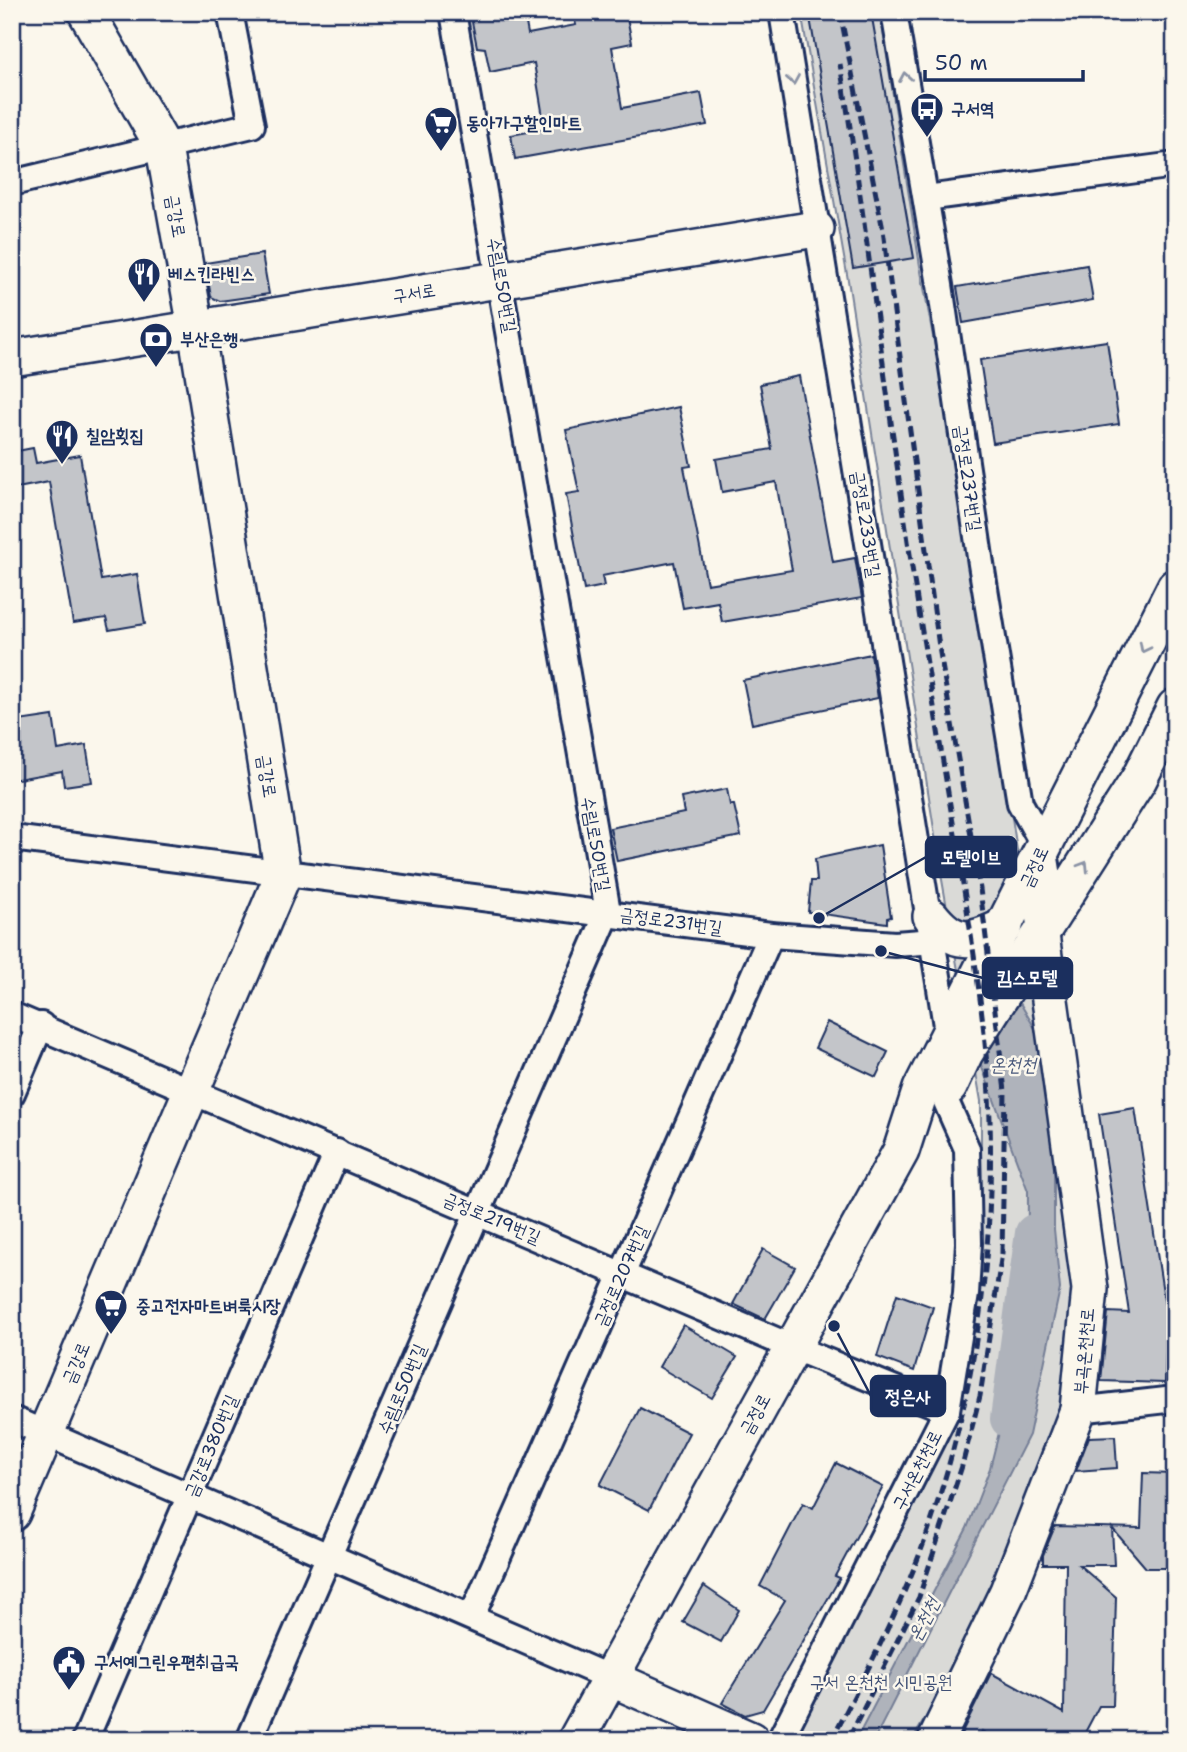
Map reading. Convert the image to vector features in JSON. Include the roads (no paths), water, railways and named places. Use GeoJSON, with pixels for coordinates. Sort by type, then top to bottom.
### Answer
{"type":"FeatureCollection","features":[{"type":"Feature","properties":{"kind":"main road","name":"금강로"},"geometry":{"type":"LineString","coordinates":[[12,1513],[283,875],[196,328],[164,148],[86,12]]}},
{"type":"Feature","properties":{"kind":"main road","name":"구서로"},"geometry":{"type":"LineString","coordinates":[[12,358],[816,229]]}},
{"type":"Feature","properties":{"kind":"main road","name":"금정로"},"geometry":{"type":"LineString","coordinates":[[576,1740],[608,1677],[901,1151],[944,1097],[958,1034],[1005,926],[1175,587]]}},
{"type":"Feature","properties":{"kind":"main road","name":"금정로"},"geometry":{"type":"LineString","coordinates":[[901,1151],[920,1090],[958,1034],[1038,940],[1139,779],[1172,718]]}},
{"type":"Feature","properties":{"kind":"main road"},"geometry":{"type":"LineString","coordinates":[[933,928],[964,940],[983,936],[1005,926]]}},
{"type":"Feature","properties":{"kind":"main road","name":"부곡온천천로"},"geometry":{"type":"LineString","coordinates":[[936,1740],[1009,1591],[1078,1410],[1090,1289],[1038,940]]}},
{"type":"Feature","properties":{"kind":"main road"},"geometry":{"type":"LineString","coordinates":[[608,1677],[751,1740]]}},
{"type":"Feature","properties":{"kind":"street"},"geometry":{"type":"LineString","coordinates":[[12,183],[252,125],[230,12]]}},
{"type":"Feature","properties":{"kind":"street","name":"수림로50번길"},"geometry":{"type":"LineString","coordinates":[[250,1740],[608,912],[453,12]]}},
{"type":"Feature","properties":{"kind":"street","name":"금정로233번길"},"geometry":{"type":"LineString","coordinates":[[782,12],[933,928],[958,1034]]}},
{"type":"Feature","properties":{"kind":"street","name":"금정로237번길"},"geometry":{"type":"LineString","coordinates":[[894,12],[926,198],[1020,803],[1044,846],[1049,877],[1036,907],[1038,940]]}},
{"type":"Feature","properties":{"kind":"street"},"geometry":{"type":"LineString","coordinates":[[926,198],[1175,165]]}},
{"type":"Feature","properties":{"kind":"street","name":"금정로231번길"},"geometry":{"type":"LineString","coordinates":[[12,838],[283,875],[608,912],[771,935],[895,944],[933,928]]}},
{"type":"Feature","properties":{"kind":"street","name":"금정로207번길"},"geometry":{"type":"LineString","coordinates":[[472,1616],[771,935]]}},
{"type":"Feature","properties":{"kind":"street","name":"금정로219번길"},"geometry":{"type":"LineString","coordinates":[[12,1015],[41,1025],[792,1347],[947,1410]]}},
{"type":"Feature","properties":{"kind":"street"},"geometry":{"type":"LineString","coordinates":[[12,1093],[41,1025]]}},
{"type":"Feature","properties":{"kind":"street","name":"구서온천천로"},"geometry":{"type":"LineString","coordinates":[[780,1740],[947,1410],[966,1294],[969,1243],[967,1149],[944,1097]]}},
{"type":"Feature","properties":{"kind":"street","name":"금강로380번길"},"geometry":{"type":"LineString","coordinates":[[85,1740],[337,1152]]}},
{"type":"Feature","properties":{"kind":"street"},"geometry":{"type":"LineString","coordinates":[[1078,1410],[1175,1399]]}},
{"type":"Feature","properties":{"kind":"street"},"geometry":{"type":"LineString","coordinates":[[12,1419],[608,1677]]}},
{"type":"Feature","properties":{"kind":"water","name":"온천천"},"geometry":{"type":"Polygon","coordinates":[[[1020,1003],[1039,1035],[1054,1131],[1054,1229],[1060,1289],[1029,1435],[874,1740],[856,1740],[967,1528],[990,1468],[1027,1323],[1028,1191],[977,1054],[1020,1003]]]}},
{"type":"Feature","properties":{"kind":"waterway","name":"온천천"},"geometry":{"type":"LineString","coordinates":[[1009,1419],[1034,1233]]}},
{"type":"Feature","properties":{"kind":"railway"},"geometry":{"type":"LineString","coordinates":[[840,12],[883,230],[939,647],[980,889],[1005,1091],[1002,1253],[980,1396],[962,1466],[919,1597],[848,1740]]}},
{"type":"Feature","properties":{"kind":"railway"},"geometry":{"type":"LineString","coordinates":[[831,1740],[876,1654],[916,1564],[952,1455],[974,1354],[987,1251],[990,1199],[989,1096],[978,980],[906,527],[840,64]]}},
{"type":"Feature","properties":{"kind":"place","name":"구서역"},"geometry":{"type":"Point","coordinates":[927,139]}},
{"type":"Feature","properties":{"kind":"place","name":"동아가구할인마트"},"geometry":{"type":"Point","coordinates":[441,153]}},
{"type":"Feature","properties":{"kind":"place","name":"베스킨라빈스"},"geometry":{"type":"Point","coordinates":[144,304]}},
{"type":"Feature","properties":{"kind":"place","name":"부산은행"},"geometry":{"type":"Point","coordinates":[156,369]}},
{"type":"Feature","properties":{"kind":"place","name":"칠암횟집"},"geometry":{"type":"Point","coordinates":[62,466]}},
{"type":"Feature","properties":{"kind":"place","name":"모텔이브"},"geometry":{"type":"Point","coordinates":[819,918]}},
{"type":"Feature","properties":{"kind":"place","name":"킴스모텔"},"geometry":{"type":"Point","coordinates":[881,951]}},
{"type":"Feature","properties":{"kind":"place","name":"정은사"},"geometry":{"type":"Point","coordinates":[834,1326]}},
{"type":"Feature","properties":{"kind":"place","name":"중고전자마트벼룩시장"},"geometry":{"type":"Point","coordinates":[111,1336]}},
{"type":"Feature","properties":{"kind":"place","name":"구서예그린우편취급국"},"geometry":{"type":"Point","coordinates":[69,1692]}},
{"type":"Feature","properties":{"kind":"park label","name":"구서 온천천 시민공원"},"geometry":{"type":"Point","coordinates":[881,1682]}}]}
